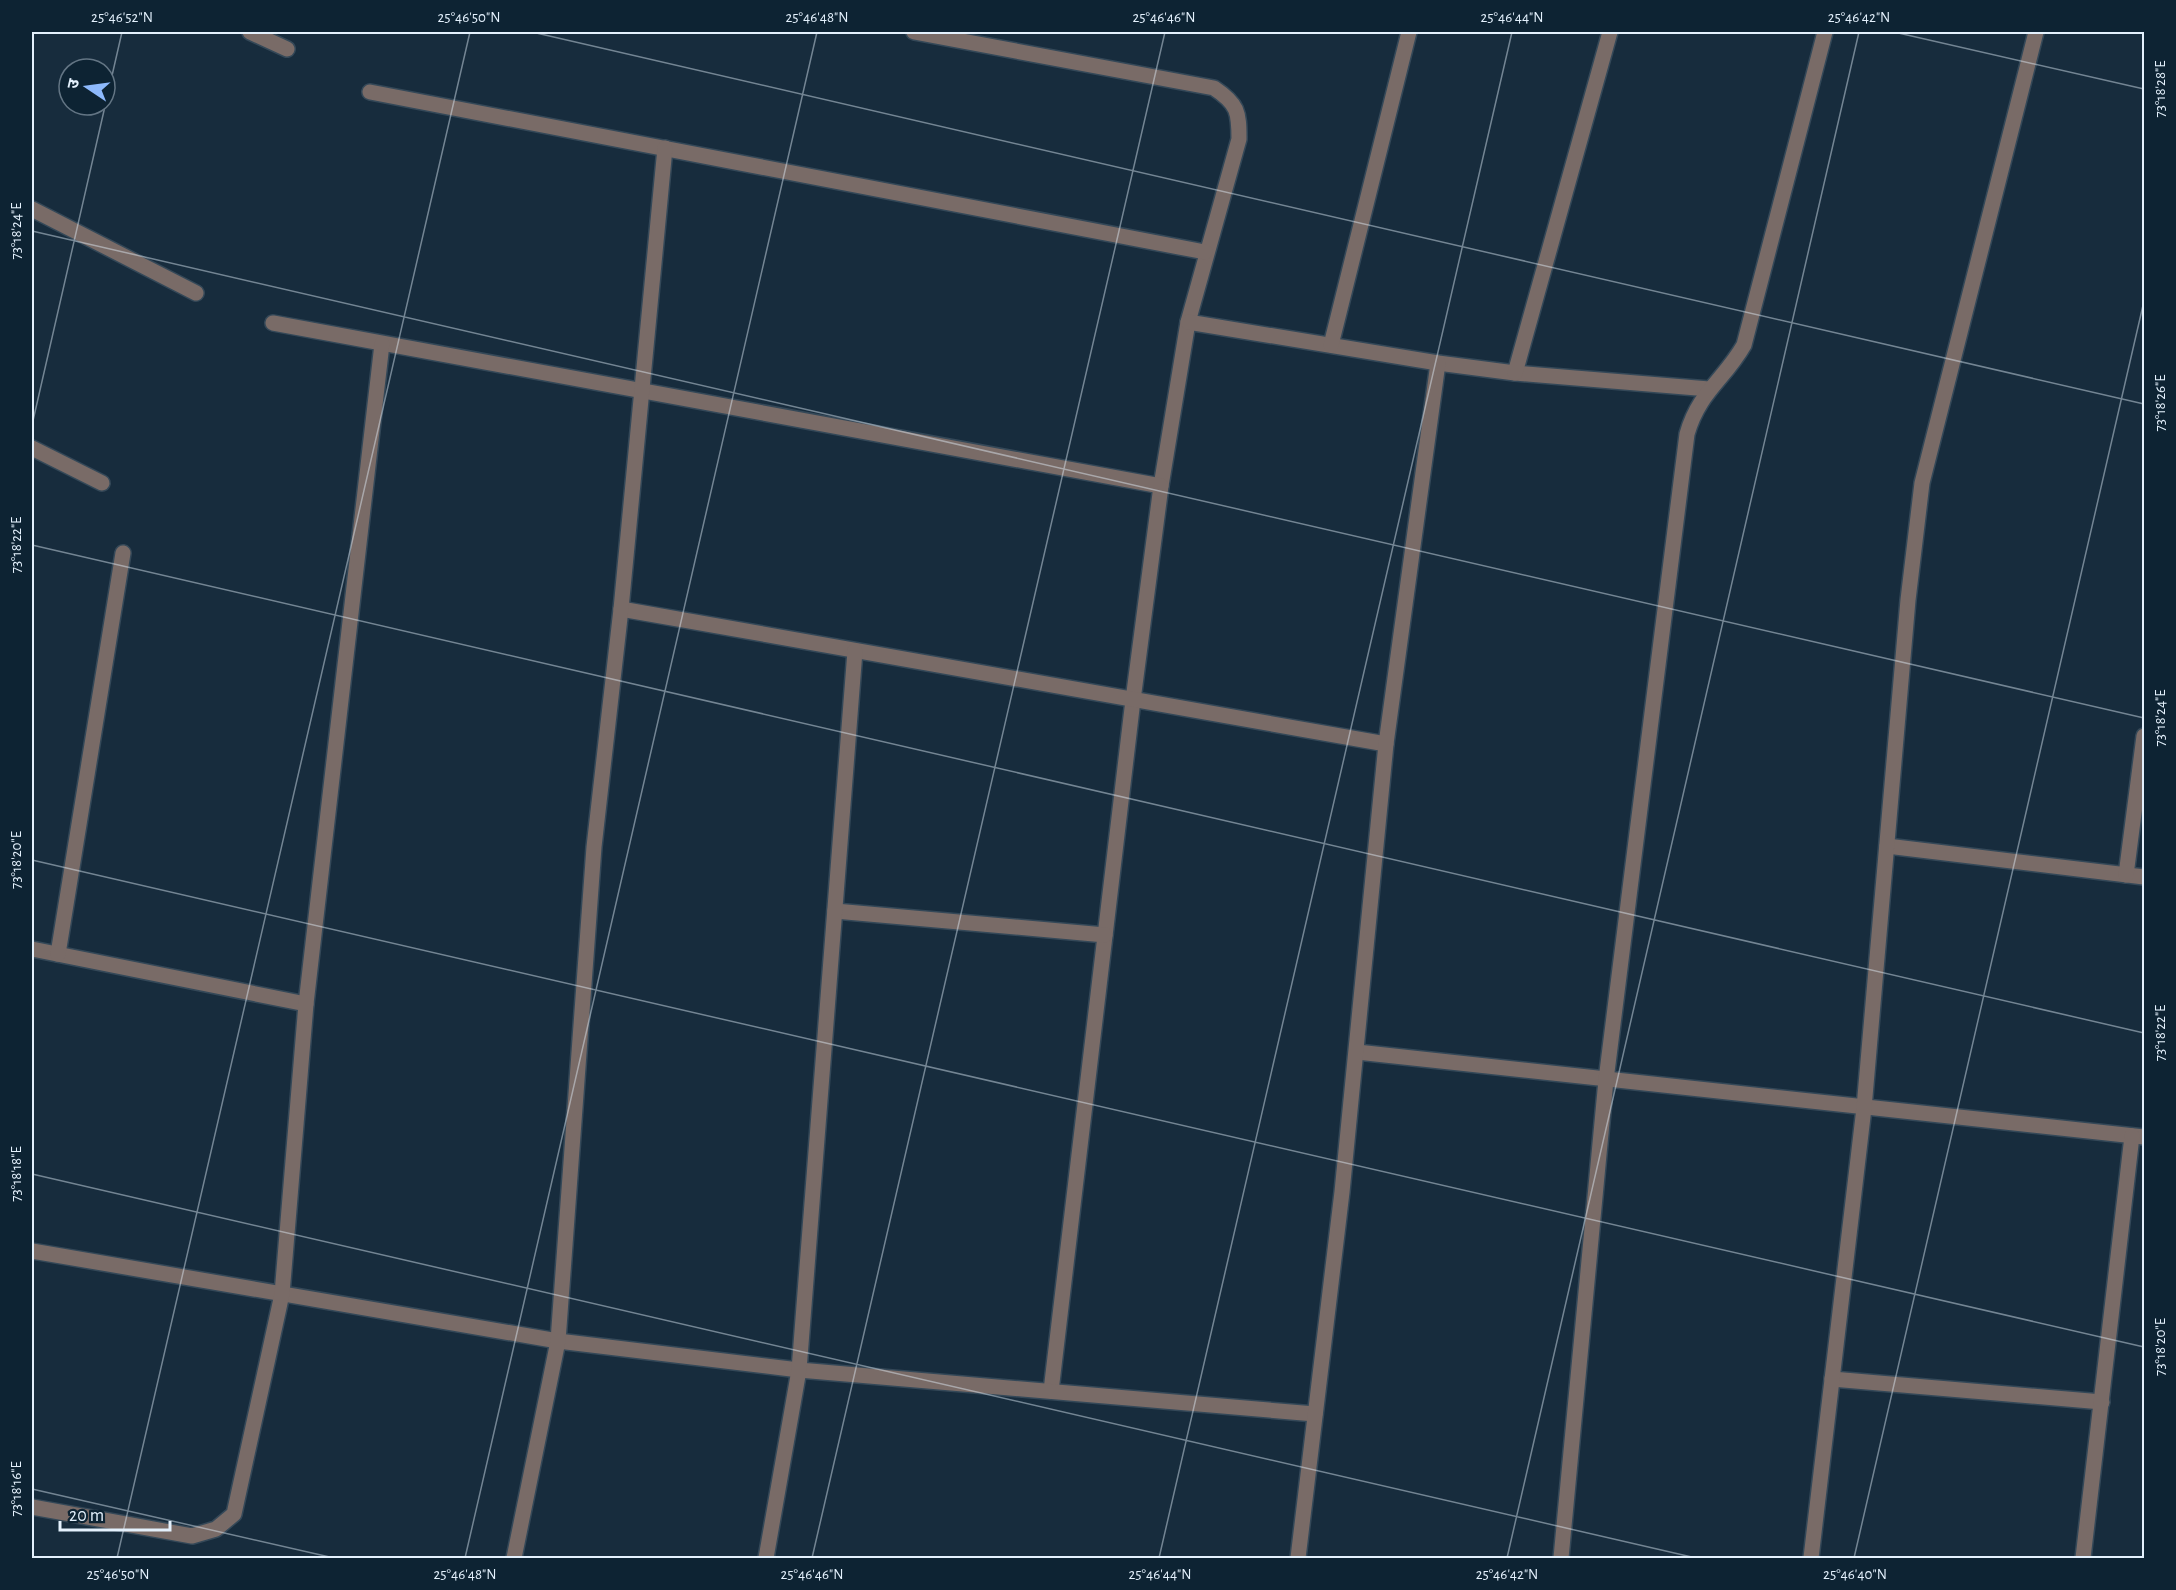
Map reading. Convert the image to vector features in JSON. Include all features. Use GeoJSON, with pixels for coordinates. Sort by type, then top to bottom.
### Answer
{"type":"FeatureCollection","features":[{"type":"Feature","properties":{"kind":"street"},"geometry":{"type":"LineString","coordinates":[[250,32],[287,49]]}},
{"type":"Feature","properties":{"kind":"street"},"geometry":{"type":"LineString","coordinates":[[922,32],[1214,88],[1231,99],[1239,115],[1239,139],[1205,252],[1188,322],[1161,486],[1133,700],[1051,1391]]}},
{"type":"Feature","properties":{"kind":"street"},"geometry":{"type":"LineString","coordinates":[[1331,345],[1409,32]]}},
{"type":"Feature","properties":{"kind":"street"},"geometry":{"type":"LineString","coordinates":[[1515,373],[1610,32]]}},
{"type":"Feature","properties":{"kind":"street"},"geometry":{"type":"LineString","coordinates":[[1561,1558],[1606,1080],[1687,434],[1694,411],[1709,389],[1731,367],[1744,345],[1825,32]]}},
{"type":"Feature","properties":{"kind":"street"},"geometry":{"type":"LineString","coordinates":[[1811,1558],[1864,1108],[1908,600],[1922,483],[2036,32]]}},
{"type":"Feature","properties":{"kind":"street"},"geometry":{"type":"LineString","coordinates":[[370,92],[1205,252]]}},
{"type":"Feature","properties":{"kind":"street"},"geometry":{"type":"LineString","coordinates":[[514,1558],[558,1341],[594,847],[621,609],[665,148]]}},
{"type":"Feature","properties":{"kind":"street"},"geometry":{"type":"LineString","coordinates":[[32,209],[196,293]]}},
{"type":"Feature","properties":{"kind":"street"},"geometry":{"type":"LineString","coordinates":[[1188,322],[1438,363],[1515,373],[1709,389]]}},
{"type":"Feature","properties":{"kind":"street"},"geometry":{"type":"LineString","coordinates":[[273,323],[642,393],[1161,486]]}},
{"type":"Feature","properties":{"kind":"street"},"geometry":{"type":"LineString","coordinates":[[32,1507],[168,1534],[192,1536],[216,1529],[234,1514],[282,1294],[306,1004],[382,344]]}},
{"type":"Feature","properties":{"kind":"street"},"geometry":{"type":"LineString","coordinates":[[1298,1558],[1357,1052],[1386,744],[1438,363]]}},
{"type":"Feature","properties":{"kind":"street"},"geometry":{"type":"LineString","coordinates":[[32,448],[102,483]]}},
{"type":"Feature","properties":{"kind":"street"},"geometry":{"type":"LineString","coordinates":[[58,954],[123,553]]}},
{"type":"Feature","properties":{"kind":"street"},"geometry":{"type":"LineString","coordinates":[[621,609],[1386,744]]}},
{"type":"Feature","properties":{"kind":"street"},"geometry":{"type":"LineString","coordinates":[[766,1558],[800,1370],[855,651]]}},
{"type":"Feature","properties":{"kind":"street"},"geometry":{"type":"LineString","coordinates":[[2126,875],[2145,736]]}},
{"type":"Feature","properties":{"kind":"street"},"geometry":{"type":"LineString","coordinates":[[1887,846],[2145,877]]}},
{"type":"Feature","properties":{"kind":"street"},"geometry":{"type":"LineString","coordinates":[[835,911],[1105,935]]}},
{"type":"Feature","properties":{"kind":"street"},"geometry":{"type":"LineString","coordinates":[[32,949],[306,1004]]}},
{"type":"Feature","properties":{"kind":"street"},"geometry":{"type":"LineString","coordinates":[[1357,1052],[2138,1137],[2083,1558]]}},
{"type":"Feature","properties":{"kind":"street"},"geometry":{"type":"LineString","coordinates":[[32,1251],[558,1341],[800,1370],[1315,1414]]}},
{"type":"Feature","properties":{"kind":"street"},"geometry":{"type":"LineString","coordinates":[[1832,1379],[2102,1402]]}}]}
